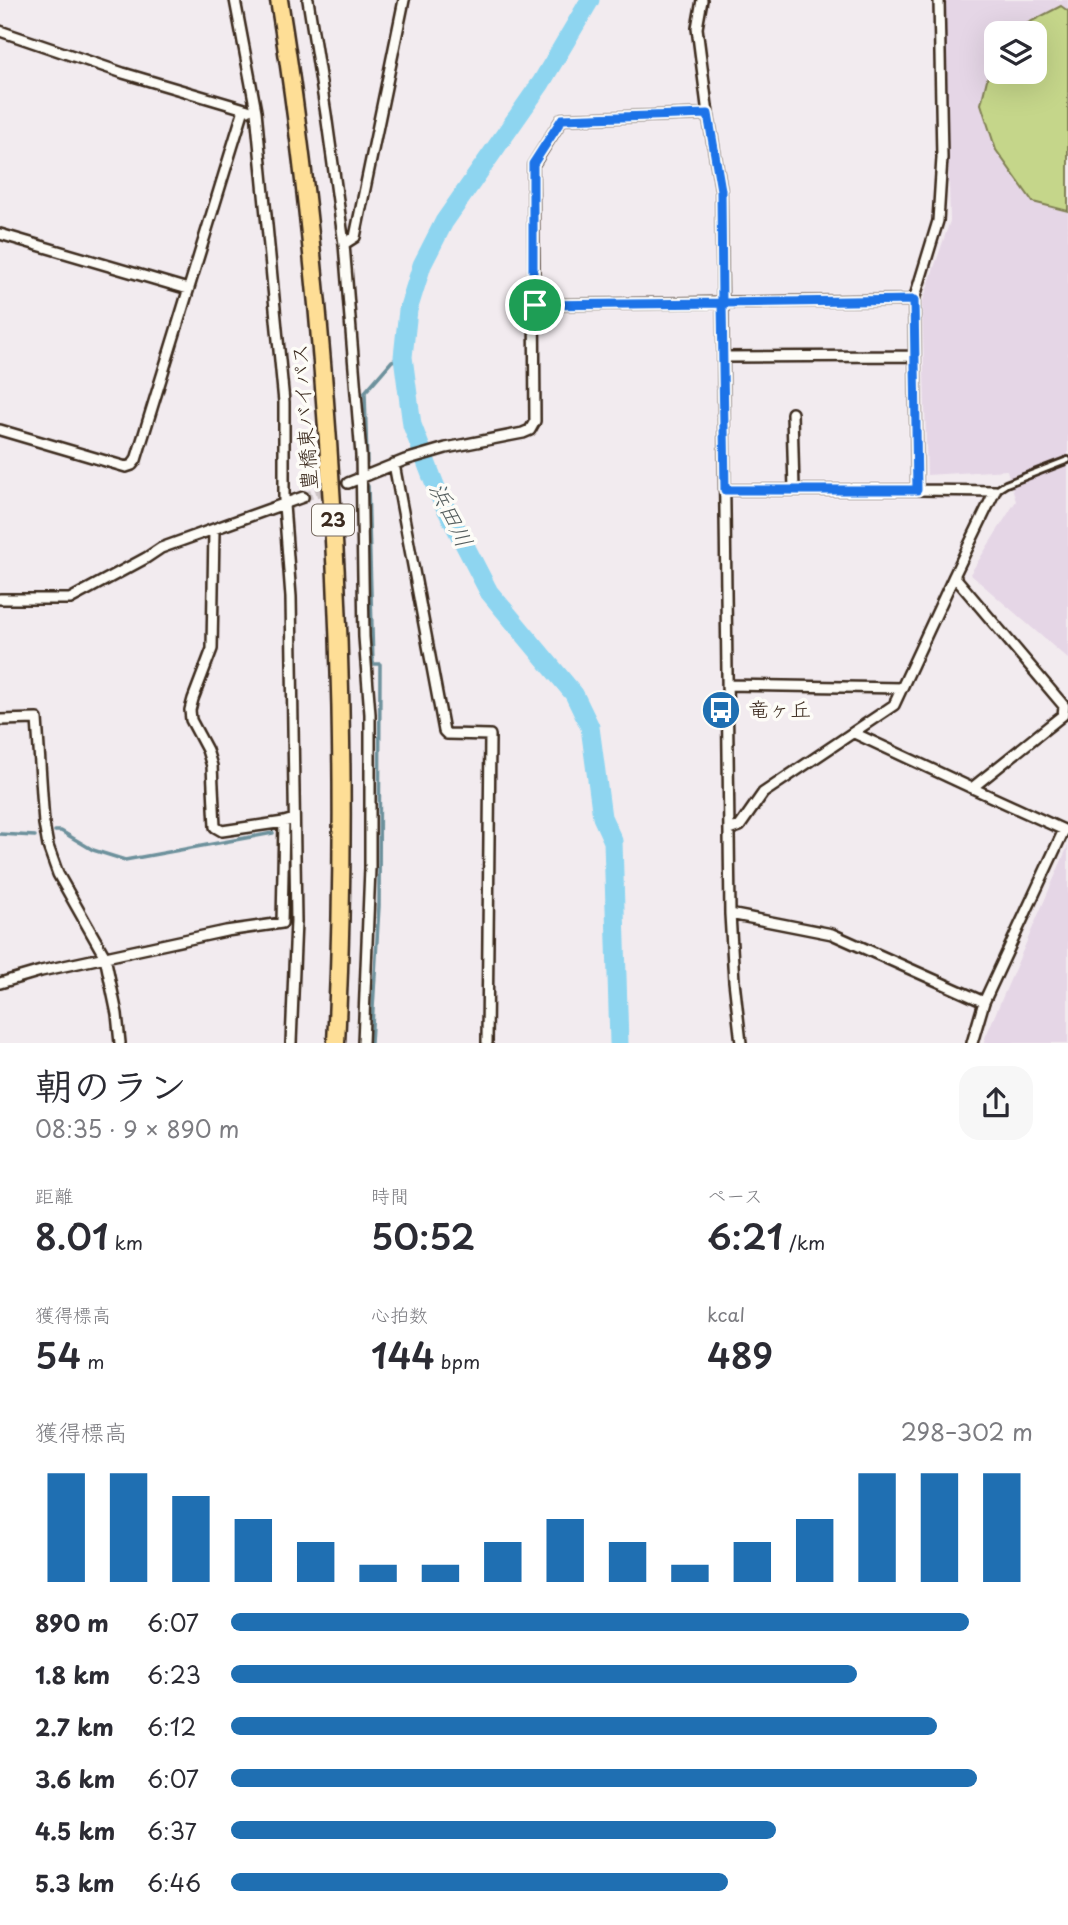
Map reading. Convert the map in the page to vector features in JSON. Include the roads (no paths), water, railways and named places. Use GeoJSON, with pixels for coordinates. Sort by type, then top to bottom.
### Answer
{"type":"FeatureCollection","features":[{"type":"Feature","properties":{"kind":"highway","name":"豊橋東バイパス"},"geometry":{"type":"LineString","coordinates":[[279,0],[292,79],[307,206],[327,411],[339,615],[343,794],[336,1043]]}},
{"type":"Feature","properties":{"kind":"street"},"geometry":{"type":"LineString","coordinates":[[235,0],[256,111],[284,402],[284,505],[291,597],[296,921],[291,1043]]}},
{"type":"Feature","properties":{"kind":"street"},"geometry":{"type":"LineString","coordinates":[[308,0],[344,244],[361,456],[370,726],[370,868],[363,1043]]}},
{"type":"Feature","properties":{"kind":"street"},"geometry":{"type":"LineString","coordinates":[[344,244],[355,237],[404,0]]}},
{"type":"Feature","properties":{"kind":"street"},"geometry":{"type":"LineString","coordinates":[[702,0],[697,28],[721,190],[730,914],[741,1043]]}},
{"type":"Feature","properties":{"kind":"street"},"geometry":{"type":"LineString","coordinates":[[917,490],[914,300],[938,222],[942,158],[939,0]]}},
{"type":"Feature","properties":{"kind":"street"},"geometry":{"type":"LineString","coordinates":[[0,31],[122,73],[256,111]]}},
{"type":"Feature","properties":{"kind":"street"},"geometry":{"type":"LineString","coordinates":[[0,430],[127,467],[136,460],[244,109]]}},
{"type":"Feature","properties":{"kind":"street"},"geometry":{"type":"LineString","coordinates":[[348,483],[405,460],[530,430],[535,421],[533,164],[562,119],[708,114]]}},
{"type":"Feature","properties":{"kind":"street"},"geometry":{"type":"LineString","coordinates":[[0,234],[188,289]]}},
{"type":"Feature","properties":{"kind":"street"},"geometry":{"type":"LineString","coordinates":[[535,305],[914,300]]}},
{"type":"Feature","properties":{"kind":"street"},"geometry":{"type":"LineString","coordinates":[[723,357],[914,356]]}},
{"type":"Feature","properties":{"kind":"street"},"geometry":{"type":"LineString","coordinates":[[792,413],[794,490]]}},
{"type":"Feature","properties":{"kind":"street"},"geometry":{"type":"LineString","coordinates":[[394,464],[444,731],[447,734],[490,735],[487,1043]]}},
{"type":"Feature","properties":{"kind":"street"},"geometry":{"type":"LineString","coordinates":[[725,490],[995,491],[894,705],[763,793],[740,825],[729,830]]}},
{"type":"Feature","properties":{"kind":"street"},"geometry":{"type":"LineString","coordinates":[[0,599],[70,599],[161,548],[303,497]]}},
{"type":"Feature","properties":{"kind":"street"},"geometry":{"type":"LineString","coordinates":[[214,530],[212,649],[190,710],[191,720],[212,765],[215,827],[222,831],[294,819]]}},
{"type":"Feature","properties":{"kind":"street"},"geometry":{"type":"LineString","coordinates":[[954,576],[1064,706],[1063,715],[972,788]]}},
{"type":"Feature","properties":{"kind":"street"},"geometry":{"type":"LineString","coordinates":[[727,685],[902,688]]}},
{"type":"Feature","properties":{"kind":"street"},"geometry":{"type":"LineString","coordinates":[[0,720],[37,719],[48,846],[58,874],[105,957],[120,1043]]}},
{"type":"Feature","properties":{"kind":"street"},"geometry":{"type":"LineString","coordinates":[[854,733],[1064,830],[984,1002],[972,1043]]}},
{"type":"Feature","properties":{"kind":"street"},"geometry":{"type":"LineString","coordinates":[[0,983],[41,971],[226,931],[282,923],[284,822]]}},
{"type":"Feature","properties":{"kind":"street"},"geometry":{"type":"LineString","coordinates":[[730,914],[832,934],[984,1002]]}},
{"type":"Feature","properties":{"kind":"lane"},"geometry":{"type":"LineString","coordinates":[[995,491],[1006,484],[1068,460]]}},
{"type":"Feature","properties":{"kind":"waterway","name":"浜田川"},"geometry":{"type":"LineString","coordinates":[[590,0],[541,83],[444,222],[422,265],[408,310],[403,357],[412,425],[438,493],[489,592],[574,694],[590,727],[602,817],[613,841],[619,1043]]}},
{"type":"Feature","properties":{"kind":"waterway"},"geometry":{"type":"LineString","coordinates":[[367,463],[365,392],[392,361],[403,357]]}},
{"type":"Feature","properties":{"kind":"waterway"},"geometry":{"type":"LineString","coordinates":[[368,486],[373,664],[380,664],[379,906],[371,1043]]}},
{"type":"Feature","properties":{"kind":"waterway"},"geometry":{"type":"LineString","coordinates":[[55,831],[61,831],[93,850],[125,860],[273,833]]}},
{"type":"Feature","properties":{"kind":"waterway"},"geometry":{"type":"LineString","coordinates":[[0,834],[35,836]]}},
{"type":"Feature","properties":{"kind":"tunnel"},"geometry":{"type":"LineString","coordinates":[[303,497],[348,483]]}},
{"type":"Feature","properties":{"kind":"place","name":"竜ヶ丘"},"geometry":{"type":"Point","coordinates":[721,710]}}]}
